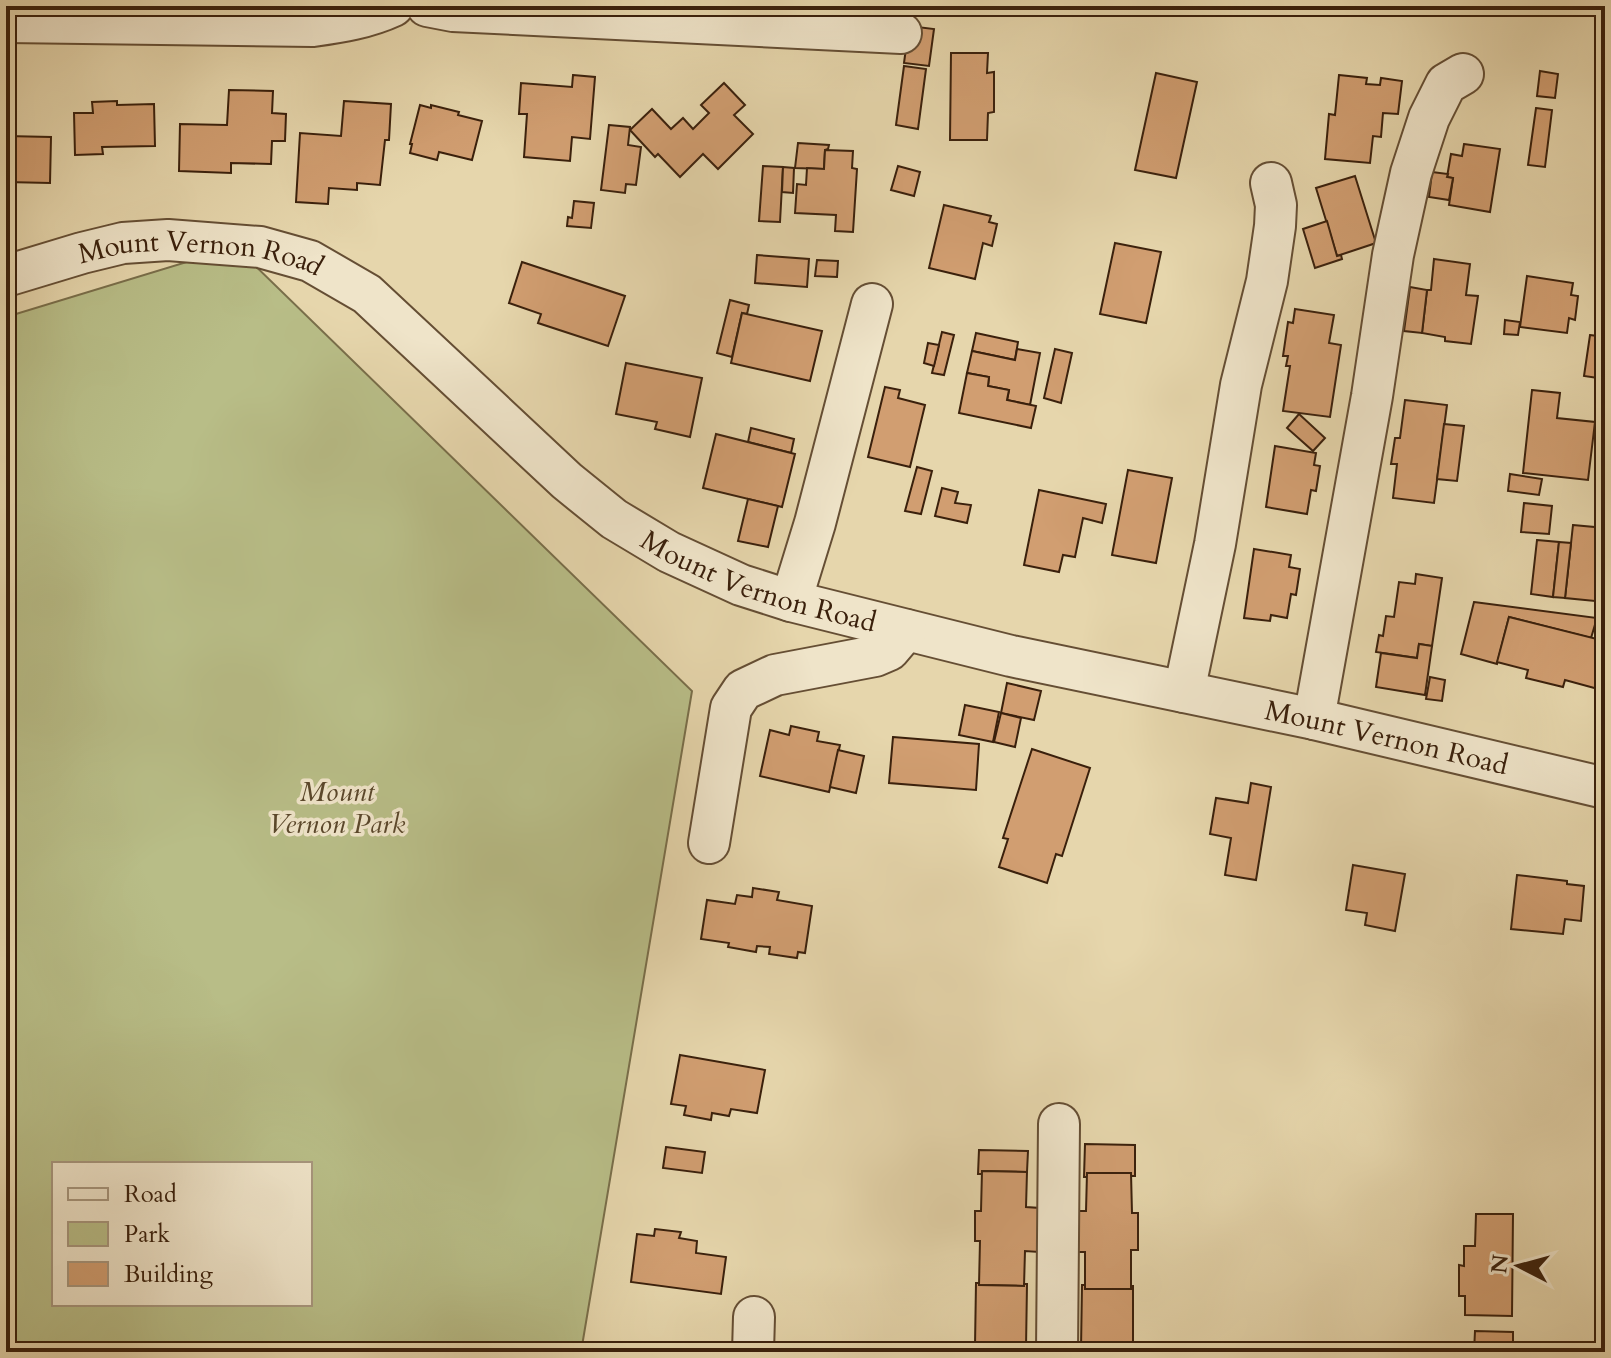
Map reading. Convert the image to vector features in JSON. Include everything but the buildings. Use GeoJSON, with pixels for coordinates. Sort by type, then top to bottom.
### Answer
{"type":"FeatureCollection","features":[{"type":"Feature","properties":{"kind":"street"},"geometry":{"type":"LineString","coordinates":[[6,22],[313,26],[348,21],[393,6]]}},
{"type":"Feature","properties":{"kind":"street"},"geometry":{"type":"LineString","coordinates":[[427,6],[453,11],[901,33]]}},
{"type":"Feature","properties":{"kind":"street"},"geometry":{"type":"LineString","coordinates":[[1314,719],[1369,411],[1393,255],[1408,186],[1429,118],[1446,84],[1463,74]]}},
{"type":"Feature","properties":{"kind":"street"},"geometry":{"type":"LineString","coordinates":[[1184,692],[1228,474],[1241,385],[1267,281],[1276,205],[1271,183]]}},
{"type":"Feature","properties":{"kind":"street","name":"Mount Vernon Road"},"geometry":{"type":"LineString","coordinates":[[6,276],[123,243],[168,240],[260,247],[310,261],[367,294],[567,481],[614,519],[684,559],[741,585],[791,601],[1011,656],[1314,719],[1605,788]]}},
{"type":"Feature","properties":{"kind":"street"},"geometry":{"type":"LineString","coordinates":[[791,601],[815,523],[872,304]]}},
{"type":"Feature","properties":{"kind":"street"},"geometry":{"type":"LineString","coordinates":[[709,843],[731,708],[743,690],[775,675],[875,656],[889,650],[906,630]]}},
{"type":"Feature","properties":{"kind":"street"},"geometry":{"type":"LineString","coordinates":[[1057,1352],[1059,1124]]}},
{"type":"Feature","properties":{"kind":"green space","name":"Mount Vernon Park"},"geometry":{"type":"Polygon","coordinates":[[[236,247],[692,691],[581,1352],[6,1352],[6,317],[236,247]]]}}]}
